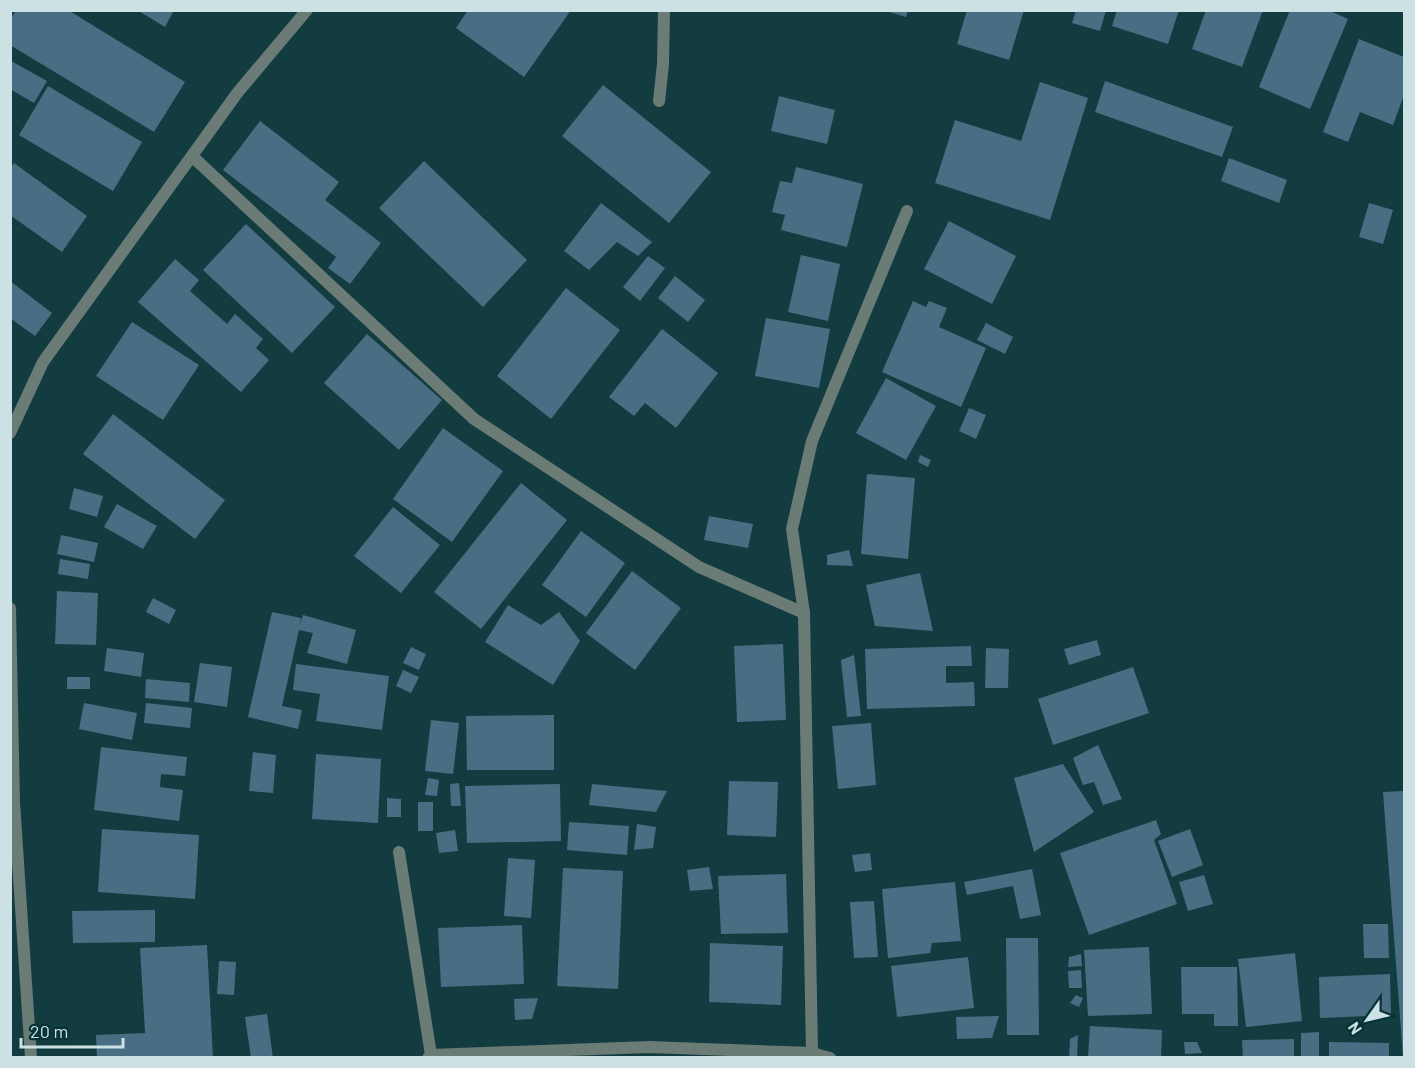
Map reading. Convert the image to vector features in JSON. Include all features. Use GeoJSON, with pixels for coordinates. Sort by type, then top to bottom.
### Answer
{"type":"FeatureCollection","features":[{"type":"Feature","properties":{"kind":"street"},"geometry":{"type":"LineString","coordinates":[[10,433],[43,362],[238,92],[307,10]]}},
{"type":"Feature","properties":{"kind":"street"},"geometry":{"type":"LineString","coordinates":[[658,101],[663,64],[664,10]]}},
{"type":"Feature","properties":{"kind":"street"},"geometry":{"type":"LineString","coordinates":[[192,157],[474,419],[699,567],[804,613]]}},
{"type":"Feature","properties":{"kind":"street"},"geometry":{"type":"LineString","coordinates":[[812,1053],[804,613],[792,529],[812,441],[907,211]]}},
{"type":"Feature","properties":{"kind":"street"},"geometry":{"type":"LineString","coordinates":[[10,608],[12,801],[31,1058]]}},
{"type":"Feature","properties":{"kind":"street"},"geometry":{"type":"LineString","coordinates":[[399,852],[429,1056],[649,1047],[780,1055],[812,1053],[830,1058]]}},
{"type":"Feature","properties":{"kind":"building"},"geometry":{"type":"Polygon","coordinates":[[[16,10],[68,10],[185,82],[154,132],[10,45],[10,20],[16,10]]]}},
{"type":"Feature","properties":{"kind":"building"},"geometry":{"type":"Polygon","coordinates":[[[137,10],[174,10],[165,27],[137,10]]]}},
{"type":"Feature","properties":{"kind":"building"},"geometry":{"type":"Polygon","coordinates":[[[468,10],[571,10],[524,77],[456,28],[468,10]]]}},
{"type":"Feature","properties":{"kind":"building"},"geometry":{"type":"Polygon","coordinates":[[[883,10],[908,10],[906,17],[883,10]]]}},
{"type":"Feature","properties":{"kind":"building"},"geometry":{"type":"Polygon","coordinates":[[[967,10],[1024,10],[1009,60],[957,44],[967,10]]]}},
{"type":"Feature","properties":{"kind":"building"},"geometry":{"type":"Polygon","coordinates":[[[1076,10],[1106,10],[1100,31],[1072,23],[1076,10]]]}},
{"type":"Feature","properties":{"kind":"building"},"geometry":{"type":"Polygon","coordinates":[[[1117,10],[1179,10],[1168,44],[1112,26],[1117,10]]]}},
{"type":"Feature","properties":{"kind":"building"},"geometry":{"type":"Polygon","coordinates":[[[1206,10],[1263,10],[1242,67],[1192,49],[1206,10]]]}},
{"type":"Feature","properties":{"kind":"building"},"geometry":{"type":"Polygon","coordinates":[[[1290,10],[1328,10],[1348,19],[1310,109],[1259,87],[1290,10]]]}},
{"type":"Feature","properties":{"kind":"building"},"geometry":{"type":"Polygon","coordinates":[[[1359,39],[1404,57],[1404,95],[1393,125],[1360,112],[1348,142],[1323,132],[1359,39]]]}},
{"type":"Feature","properties":{"kind":"building"},"geometry":{"type":"Polygon","coordinates":[[[11,61],[47,81],[34,103],[10,89],[11,61]]]}},
{"type":"Feature","properties":{"kind":"building"},"geometry":{"type":"Polygon","coordinates":[[[1105,81],[1233,127],[1222,157],[1095,112],[1105,81]]]}},
{"type":"Feature","properties":{"kind":"building"},"geometry":{"type":"Polygon","coordinates":[[[1040,82],[1088,98],[1050,220],[935,183],[955,120],[1021,141],[1040,82]]]}},
{"type":"Feature","properties":{"kind":"building"},"geometry":{"type":"Polygon","coordinates":[[[603,85],[711,172],[669,223],[562,136],[603,85]]]}},
{"type":"Feature","properties":{"kind":"building"},"geometry":{"type":"Polygon","coordinates":[[[48,86],[142,142],[113,191],[19,135],[48,86]]]}},
{"type":"Feature","properties":{"kind":"building"},"geometry":{"type":"Polygon","coordinates":[[[779,96],[835,110],[827,144],[771,131],[779,96]]]}},
{"type":"Feature","properties":{"kind":"building"},"geometry":{"type":"Polygon","coordinates":[[[260,121],[339,182],[325,200],[381,243],[350,284],[328,268],[336,257],[223,170],[260,121]]]}},
{"type":"Feature","properties":{"kind":"building"},"geometry":{"type":"Polygon","coordinates":[[[1229,158],[1287,180],[1279,203],[1221,181],[1229,158]]]}},
{"type":"Feature","properties":{"kind":"building"},"geometry":{"type":"Polygon","coordinates":[[[424,161],[527,260],[483,307],[379,208],[424,161]]]}},
{"type":"Feature","properties":{"kind":"building"},"geometry":{"type":"Polygon","coordinates":[[[14,163],[87,216],[62,252],[10,215],[10,168],[14,163]]]}},
{"type":"Feature","properties":{"kind":"building"},"geometry":{"type":"Polygon","coordinates":[[[796,167],[863,184],[847,247],[781,230],[785,215],[772,212],[780,181],[792,183],[796,167]]]}},
{"type":"Feature","properties":{"kind":"building"},"geometry":{"type":"Polygon","coordinates":[[[601,203],[652,242],[638,256],[617,242],[589,270],[564,251],[601,203]]]}},
{"type":"Feature","properties":{"kind":"building"},"geometry":{"type":"Polygon","coordinates":[[[1369,203],[1393,210],[1383,244],[1359,237],[1369,203]]]}},
{"type":"Feature","properties":{"kind":"building"},"geometry":{"type":"Polygon","coordinates":[[[949,221],[1016,256],[992,304],[924,269],[949,221]]]}},
{"type":"Feature","properties":{"kind":"building"},"geometry":{"type":"Polygon","coordinates":[[[246,224],[335,307],[292,353],[203,270],[246,224]]]}},
{"type":"Feature","properties":{"kind":"building"},"geometry":{"type":"Polygon","coordinates":[[[801,255],[840,264],[828,321],[788,312],[801,255]]]}},
{"type":"Feature","properties":{"kind":"building"},"geometry":{"type":"Polygon","coordinates":[[[648,256],[665,268],[640,301],[623,287],[648,256]]]}},
{"type":"Feature","properties":{"kind":"building"},"geometry":{"type":"Polygon","coordinates":[[[175,259],[199,280],[190,291],[227,324],[235,314],[263,339],[256,348],[269,360],[241,392],[138,302],[175,259]]]}},
{"type":"Feature","properties":{"kind":"building"},"geometry":{"type":"Polygon","coordinates":[[[675,276],[705,300],[688,322],[658,298],[675,276]]]}},
{"type":"Feature","properties":{"kind":"building"},"geometry":{"type":"Polygon","coordinates":[[[10,281],[52,313],[35,336],[10,318],[10,281]]]}},
{"type":"Feature","properties":{"kind":"building"},"geometry":{"type":"Polygon","coordinates":[[[566,288],[620,330],[551,419],[497,376],[566,288]]]}},
{"type":"Feature","properties":{"kind":"building"},"geometry":{"type":"Polygon","coordinates":[[[913,301],[926,307],[929,301],[947,308],[939,327],[986,348],[961,407],[882,372],[913,301]]]}},
{"type":"Feature","properties":{"kind":"building"},"geometry":{"type":"Polygon","coordinates":[[[766,318],[830,329],[819,388],[755,376],[766,318]]]}},
{"type":"Feature","properties":{"kind":"building"},"geometry":{"type":"Polygon","coordinates":[[[132,322],[199,365],[163,420],[96,376],[132,322]]]}},
{"type":"Feature","properties":{"kind":"building"},"geometry":{"type":"Polygon","coordinates":[[[986,323],[1013,337],[1005,354],[977,340],[986,323]]]}},
{"type":"Feature","properties":{"kind":"building"},"geometry":{"type":"Polygon","coordinates":[[[662,329],[718,373],[676,428],[645,403],[634,416],[609,397],[662,329]]]}},
{"type":"Feature","properties":{"kind":"building"},"geometry":{"type":"Polygon","coordinates":[[[367,334],[442,400],[399,450],[324,383],[367,334]]]}},
{"type":"Feature","properties":{"kind":"building"},"geometry":{"type":"Polygon","coordinates":[[[886,378],[936,406],[906,460],[856,433],[886,378]]]}},
{"type":"Feature","properties":{"kind":"building"},"geometry":{"type":"Polygon","coordinates":[[[969,408],[986,415],[976,439],[959,431],[969,408]]]}},
{"type":"Feature","properties":{"kind":"building"},"geometry":{"type":"Polygon","coordinates":[[[113,414],[225,500],[195,539],[83,454],[113,414]]]}},
{"type":"Feature","properties":{"kind":"building"},"geometry":{"type":"Polygon","coordinates":[[[443,428],[503,471],[452,542],[393,499],[443,428]]]}},
{"type":"Feature","properties":{"kind":"building"},"geometry":{"type":"Polygon","coordinates":[[[920,455],[931,460],[928,467],[918,462],[920,455]]]}},
{"type":"Feature","properties":{"kind":"building"},"geometry":{"type":"Polygon","coordinates":[[[867,474],[915,478],[908,559],[861,554],[867,474]]]}},
{"type":"Feature","properties":{"kind":"building"},"geometry":{"type":"Polygon","coordinates":[[[521,483],[567,520],[481,629],[434,592],[521,483]]]}},
{"type":"Feature","properties":{"kind":"building"},"geometry":{"type":"Polygon","coordinates":[[[74,488],[103,496],[97,517],[69,509],[74,488]]]}},
{"type":"Feature","properties":{"kind":"building"},"geometry":{"type":"Polygon","coordinates":[[[117,504],[157,526],[143,549],[104,527],[117,504]]]}},
{"type":"Feature","properties":{"kind":"building"},"geometry":{"type":"Polygon","coordinates":[[[393,507],[440,545],[401,593],[354,556],[393,507]]]}},
{"type":"Feature","properties":{"kind":"building"},"geometry":{"type":"Polygon","coordinates":[[[709,516],[753,524],[748,548],[704,540],[709,516]]]}},
{"type":"Feature","properties":{"kind":"building"},"geometry":{"type":"Polygon","coordinates":[[[581,531],[625,563],[586,617],[542,585],[581,531]]]}},
{"type":"Feature","properties":{"kind":"building"},"geometry":{"type":"Polygon","coordinates":[[[61,535],[98,543],[94,562],[57,554],[61,535]]]}},
{"type":"Feature","properties":{"kind":"building"},"geometry":{"type":"Polygon","coordinates":[[[849,550],[853,566],[827,565],[827,555],[849,550]]]}},
{"type":"Feature","properties":{"kind":"building"},"geometry":{"type":"Polygon","coordinates":[[[60,559],[90,564],[88,579],[58,574],[60,559]]]}},
{"type":"Feature","properties":{"kind":"building"},"geometry":{"type":"Polygon","coordinates":[[[632,571],[681,608],[635,670],[586,633],[632,571]]]}},
{"type":"Feature","properties":{"kind":"building"},"geometry":{"type":"Polygon","coordinates":[[[920,573],[933,631],[875,626],[866,585],[920,573]]]}},
{"type":"Feature","properties":{"kind":"building"},"geometry":{"type":"Polygon","coordinates":[[[57,591],[98,593],[96,645],[55,644],[57,591]]]}},
{"type":"Feature","properties":{"kind":"building"},"geometry":{"type":"Polygon","coordinates":[[[153,598],[176,610],[169,624],[146,612],[153,598]]]}},
{"type":"Feature","properties":{"kind":"building"},"geometry":{"type":"Polygon","coordinates":[[[508,605],[541,625],[559,612],[580,641],[553,685],[485,642],[508,605]]]}},
{"type":"Feature","properties":{"kind":"building"},"geometry":{"type":"Polygon","coordinates":[[[272,612],[301,618],[300,625],[303,615],[356,630],[347,664],[307,653],[313,633],[299,630],[282,706],[302,710],[298,729],[248,717],[272,612]]]}},
{"type":"Feature","properties":{"kind":"building"},"geometry":{"type":"Polygon","coordinates":[[[1097,640],[1101,655],[1069,665],[1064,649],[1097,640]]]}},
{"type":"Feature","properties":{"kind":"building"},"geometry":{"type":"Polygon","coordinates":[[[783,644],[786,720],[737,722],[734,646],[783,644]]]}},
{"type":"Feature","properties":{"kind":"building"},"geometry":{"type":"Polygon","coordinates":[[[971,646],[972,666],[946,666],[946,683],[974,682],[975,706],[867,709],[865,649],[971,646]]]}},
{"type":"Feature","properties":{"kind":"building"},"geometry":{"type":"Polygon","coordinates":[[[411,647],[426,654],[419,670],[403,663],[411,647]]]}},
{"type":"Feature","properties":{"kind":"building"},"geometry":{"type":"Polygon","coordinates":[[[107,648],[144,653],[141,677],[104,671],[107,648]]]}},
{"type":"Feature","properties":{"kind":"building"},"geometry":{"type":"Polygon","coordinates":[[[986,648],[1009,649],[1008,688],[985,688],[986,648]]]}},
{"type":"Feature","properties":{"kind":"building"},"geometry":{"type":"Polygon","coordinates":[[[854,655],[861,716],[847,717],[841,660],[854,655]]]}},
{"type":"Feature","properties":{"kind":"building"},"geometry":{"type":"Polygon","coordinates":[[[200,663],[232,667],[227,707],[194,702],[200,663]]]}},
{"type":"Feature","properties":{"kind":"building"},"geometry":{"type":"Polygon","coordinates":[[[296,664],[389,676],[382,730],[316,721],[320,694],[293,690],[296,664]]]}},
{"type":"Feature","properties":{"kind":"building"},"geometry":{"type":"Polygon","coordinates":[[[1133,667],[1149,713],[1053,745],[1038,699],[1133,667]]]}},
{"type":"Feature","properties":{"kind":"building"},"geometry":{"type":"Polygon","coordinates":[[[403,670],[419,677],[411,693],[396,686],[403,670]]]}},
{"type":"Feature","properties":{"kind":"building"},"geometry":{"type":"Polygon","coordinates":[[[67,677],[90,677],[90,689],[67,689],[67,677]]]}},
{"type":"Feature","properties":{"kind":"building"},"geometry":{"type":"Polygon","coordinates":[[[146,679],[190,683],[189,702],[145,698],[146,679]]]}},
{"type":"Feature","properties":{"kind":"building"},"geometry":{"type":"Polygon","coordinates":[[[84,703],[137,713],[132,740],[79,729],[84,703]]]}},
{"type":"Feature","properties":{"kind":"building"},"geometry":{"type":"Polygon","coordinates":[[[146,703],[192,708],[190,728],[144,723],[146,703]]]}},
{"type":"Feature","properties":{"kind":"building"},"geometry":{"type":"Polygon","coordinates":[[[554,715],[554,770],[467,770],[466,716],[554,715]]]}},
{"type":"Feature","properties":{"kind":"building"},"geometry":{"type":"Polygon","coordinates":[[[431,720],[459,723],[453,774],[425,771],[431,720]]]}},
{"type":"Feature","properties":{"kind":"building"},"geometry":{"type":"Polygon","coordinates":[[[871,723],[876,785],[838,789],[832,726],[871,723]]]}},
{"type":"Feature","properties":{"kind":"building"},"geometry":{"type":"Polygon","coordinates":[[[1098,745],[1122,799],[1103,805],[1094,782],[1083,785],[1073,758],[1098,745]]]}},
{"type":"Feature","properties":{"kind":"building"},"geometry":{"type":"Polygon","coordinates":[[[101,747],[187,757],[185,776],[161,774],[160,787],[183,790],[179,821],[94,810],[101,747]]]}},
{"type":"Feature","properties":{"kind":"building"},"geometry":{"type":"Polygon","coordinates":[[[253,752],[276,755],[273,793],[249,791],[253,752]]]}},
{"type":"Feature","properties":{"kind":"building"},"geometry":{"type":"Polygon","coordinates":[[[316,754],[381,759],[378,823],[312,819],[316,754]]]}},
{"type":"Feature","properties":{"kind":"building"},"geometry":{"type":"Polygon","coordinates":[[[1063,764],[1094,812],[1034,852],[1014,778],[1063,764]]]}},
{"type":"Feature","properties":{"kind":"building"},"geometry":{"type":"Polygon","coordinates":[[[428,778],[439,780],[437,796],[425,795],[428,778]]]}},
{"type":"Feature","properties":{"kind":"building"},"geometry":{"type":"Polygon","coordinates":[[[729,781],[778,782],[776,837],[727,835],[729,781]]]}},
{"type":"Feature","properties":{"kind":"building"},"geometry":{"type":"Polygon","coordinates":[[[459,783],[461,806],[451,806],[450,784],[459,783]]]}},
{"type":"Feature","properties":{"kind":"building"},"geometry":{"type":"Polygon","coordinates":[[[560,784],[561,841],[467,843],[465,786],[560,784]]]}},
{"type":"Feature","properties":{"kind":"building"},"geometry":{"type":"Polygon","coordinates":[[[592,784],[667,791],[656,812],[589,805],[592,784]]]}},
{"type":"Feature","properties":{"kind":"building"},"geometry":{"type":"Polygon","coordinates":[[[1404,791],[1404,1057],[1403,1057],[1383,792],[1404,791]]]}},
{"type":"Feature","properties":{"kind":"building"},"geometry":{"type":"Polygon","coordinates":[[[387,798],[401,799],[401,817],[387,817],[387,798]]]}},
{"type":"Feature","properties":{"kind":"building"},"geometry":{"type":"Polygon","coordinates":[[[418,802],[433,802],[433,831],[418,831],[418,802]]]}},
{"type":"Feature","properties":{"kind":"building"},"geometry":{"type":"Polygon","coordinates":[[[1156,820],[1161,834],[1154,840],[1177,904],[1089,935],[1060,853],[1156,820]]]}},
{"type":"Feature","properties":{"kind":"building"},"geometry":{"type":"Polygon","coordinates":[[[569,822],[629,826],[627,855],[567,850],[569,822]]]}},
{"type":"Feature","properties":{"kind":"building"},"geometry":{"type":"Polygon","coordinates":[[[637,824],[656,827],[653,848],[634,850],[637,824]]]}},
{"type":"Feature","properties":{"kind":"building"},"geometry":{"type":"Polygon","coordinates":[[[102,829],[199,835],[195,899],[98,892],[102,829]]]}},
{"type":"Feature","properties":{"kind":"building"},"geometry":{"type":"Polygon","coordinates":[[[1190,829],[1203,865],[1172,877],[1158,841],[1190,829]]]}},
{"type":"Feature","properties":{"kind":"building"},"geometry":{"type":"Polygon","coordinates":[[[455,830],[458,851],[439,853],[436,833],[455,830]]]}},
{"type":"Feature","properties":{"kind":"building"},"geometry":{"type":"Polygon","coordinates":[[[870,853],[872,870],[855,872],[852,855],[870,853]]]}},
{"type":"Feature","properties":{"kind":"building"},"geometry":{"type":"Polygon","coordinates":[[[508,858],[535,860],[531,918],[504,916],[508,858]]]}},
{"type":"Feature","properties":{"kind":"building"},"geometry":{"type":"Polygon","coordinates":[[[709,867],[713,889],[690,891],[687,870],[709,867]]]}},
{"type":"Feature","properties":{"kind":"building"},"geometry":{"type":"Polygon","coordinates":[[[563,868],[623,871],[618,989],[557,986],[563,868]]]}},
{"type":"Feature","properties":{"kind":"building"},"geometry":{"type":"Polygon","coordinates":[[[1032,869],[1041,915],[1020,919],[1013,886],[967,895],[964,882],[1032,869]]]}},
{"type":"Feature","properties":{"kind":"building"},"geometry":{"type":"Polygon","coordinates":[[[786,874],[788,933],[721,934],[718,876],[786,874]]]}},
{"type":"Feature","properties":{"kind":"building"},"geometry":{"type":"Polygon","coordinates":[[[1204,875],[1213,904],[1188,911],[1179,882],[1204,875]]]}},
{"type":"Feature","properties":{"kind":"building"},"geometry":{"type":"Polygon","coordinates":[[[955,882],[961,941],[932,943],[930,953],[888,958],[882,889],[955,882]]]}},
{"type":"Feature","properties":{"kind":"building"},"geometry":{"type":"Polygon","coordinates":[[[874,901],[878,957],[854,958],[850,902],[874,901]]]}},
{"type":"Feature","properties":{"kind":"building"},"geometry":{"type":"Polygon","coordinates":[[[155,910],[155,942],[73,943],[72,911],[155,910]]]}},
{"type":"Feature","properties":{"kind":"building"},"geometry":{"type":"Polygon","coordinates":[[[1363,924],[1388,924],[1389,958],[1364,958],[1363,924]]]}},
{"type":"Feature","properties":{"kind":"building"},"geometry":{"type":"Polygon","coordinates":[[[522,925],[524,984],[441,987],[438,928],[522,925]]]}},
{"type":"Feature","properties":{"kind":"building"},"geometry":{"type":"Polygon","coordinates":[[[1006,938],[1038,938],[1039,1035],[1007,1035],[1006,938]]]}},
{"type":"Feature","properties":{"kind":"building"},"geometry":{"type":"Polygon","coordinates":[[[710,943],[783,946],[781,1005],[709,1002],[710,943]]]}},
{"type":"Feature","properties":{"kind":"building"},"geometry":{"type":"Polygon","coordinates":[[[207,945],[213,1058],[97,1058],[96,1035],[145,1033],[140,948],[207,945]]]}},
{"type":"Feature","properties":{"kind":"building"},"geometry":{"type":"Polygon","coordinates":[[[1149,947],[1152,1014],[1088,1016],[1084,950],[1149,947]]]}},
{"type":"Feature","properties":{"kind":"building"},"geometry":{"type":"Polygon","coordinates":[[[1295,953],[1302,1021],[1246,1027],[1238,959],[1295,953]]]}},
{"type":"Feature","properties":{"kind":"building"},"geometry":{"type":"Polygon","coordinates":[[[1081,954],[1082,966],[1068,967],[1069,957],[1081,954]]]}},
{"type":"Feature","properties":{"kind":"building"},"geometry":{"type":"Polygon","coordinates":[[[968,957],[974,1008],[897,1017],[891,966],[968,957]]]}},
{"type":"Feature","properties":{"kind":"building"},"geometry":{"type":"Polygon","coordinates":[[[219,961],[236,962],[234,995],[217,994],[219,961]]]}},
{"type":"Feature","properties":{"kind":"building"},"geometry":{"type":"Polygon","coordinates":[[[1181,967],[1237,967],[1238,1026],[1214,1026],[1214,1014],[1182,1014],[1181,967]]]}},
{"type":"Feature","properties":{"kind":"building"},"geometry":{"type":"Polygon","coordinates":[[[1081,970],[1082,988],[1069,988],[1068,971],[1081,970]]]}},
{"type":"Feature","properties":{"kind":"building"},"geometry":{"type":"Polygon","coordinates":[[[1390,974],[1391,1015],[1320,1018],[1319,977],[1390,974]]]}},
{"type":"Feature","properties":{"kind":"building"},"geometry":{"type":"Polygon","coordinates":[[[1076,995],[1083,998],[1079,1007],[1070,1003],[1076,995]]]}},
{"type":"Feature","properties":{"kind":"building"},"geometry":{"type":"Polygon","coordinates":[[[538,998],[532,1019],[515,1020],[514,999],[538,998]]]}},
{"type":"Feature","properties":{"kind":"building"},"geometry":{"type":"Polygon","coordinates":[[[267,1014],[273,1058],[251,1058],[245,1017],[267,1014]]]}},
{"type":"Feature","properties":{"kind":"building"},"geometry":{"type":"Polygon","coordinates":[[[999,1016],[992,1038],[957,1039],[956,1017],[999,1016]]]}},
{"type":"Feature","properties":{"kind":"building"},"geometry":{"type":"Polygon","coordinates":[[[1090,1026],[1162,1030],[1161,1058],[1088,1058],[1090,1026]]]}},
{"type":"Feature","properties":{"kind":"building"},"geometry":{"type":"Polygon","coordinates":[[[1319,1032],[1319,1058],[1301,1058],[1301,1033],[1319,1032]]]}},
{"type":"Feature","properties":{"kind":"building"},"geometry":{"type":"Polygon","coordinates":[[[1078,1035],[1077,1058],[1069,1058],[1070,1039],[1078,1035]]]}},
{"type":"Feature","properties":{"kind":"building"},"geometry":{"type":"Polygon","coordinates":[[[1294,1039],[1294,1058],[1243,1058],[1242,1040],[1294,1039]]]}},
{"type":"Feature","properties":{"kind":"building"},"geometry":{"type":"Polygon","coordinates":[[[1184,1042],[1197,1042],[1202,1053],[1185,1054],[1184,1042]]]}},
{"type":"Feature","properties":{"kind":"building"},"geometry":{"type":"Polygon","coordinates":[[[1329,1042],[1389,1043],[1389,1058],[1329,1058],[1329,1042]]]}}]}
